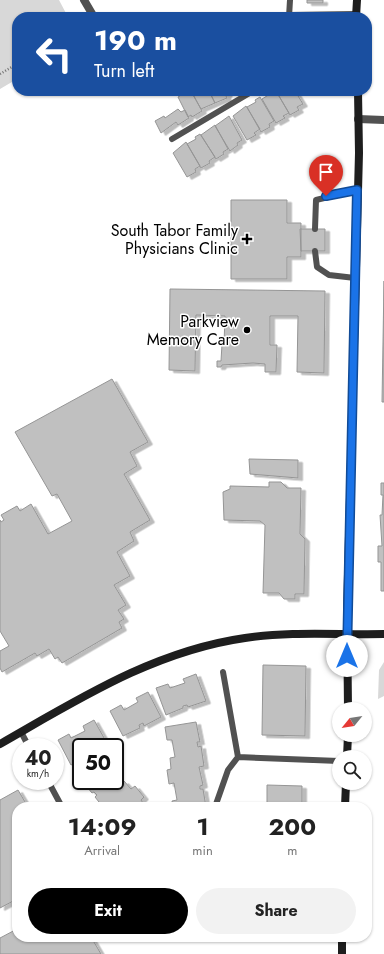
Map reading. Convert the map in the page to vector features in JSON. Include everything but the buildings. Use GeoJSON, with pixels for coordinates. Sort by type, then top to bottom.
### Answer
{"type":"FeatureCollection","features":[{"type":"Feature","properties":{"kind":"main road"},"geometry":{"type":"LineString","coordinates":[[356,12],[357,0]]}},
{"type":"Feature","properties":{"kind":"main road"},"geometry":{"type":"LineString","coordinates":[[348,702],[347,634],[358,96]]}},
{"type":"Feature","properties":{"kind":"main road"},"geometry":{"type":"LineString","coordinates":[[0,744],[108,683],[176,654],[227,641],[258,636],[287,634],[384,634]]}},
{"type":"Feature","properties":{"kind":"main road"},"geometry":{"type":"LineString","coordinates":[[345,802],[346,790]]}},
{"type":"Feature","properties":{"kind":"main road"},"geometry":{"type":"LineString","coordinates":[[342,942],[342,954]]}},
{"type":"Feature","properties":{"kind":"street"},"geometry":{"type":"LineString","coordinates":[[84,0],[91,12]]}},
{"type":"Feature","properties":{"kind":"street"},"geometry":{"type":"LineString","coordinates":[[358,119],[384,120]]}},
{"type":"Feature","properties":{"kind":"lane"},"geometry":{"type":"LineString","coordinates":[[290,0],[290,12]]}},
{"type":"Feature","properties":{"kind":"lane"},"geometry":{"type":"LineString","coordinates":[[172,139],[245,96]]}},
{"type":"Feature","properties":{"kind":"lane"},"geometry":{"type":"LineString","coordinates":[[314,229],[316,200],[357,190]]}},
{"type":"Feature","properties":{"kind":"lane"},"geometry":{"type":"LineString","coordinates":[[315,251],[317,267],[329,275],[355,278]]}},
{"type":"Feature","properties":{"kind":"lane"},"geometry":{"type":"LineString","coordinates":[[217,802],[228,770],[238,757],[223,672]]}},
{"type":"Feature","properties":{"kind":"lane"},"geometry":{"type":"LineString","coordinates":[[21,732],[24,738]]}},
{"type":"Feature","properties":{"kind":"lane"},"geometry":{"type":"LineString","coordinates":[[238,757],[332,761]]}},
{"type":"Feature","properties":{"kind":"lane"},"geometry":{"type":"LineString","coordinates":[[53,790],[59,802]]}},
{"type":"Feature","properties":{"kind":"path"},"geometry":{"type":"LineString","coordinates":[[0,74],[12,67]]}},
{"type":"Feature","properties":{"kind":"shaded area"},"geometry":{"type":"Polygon","coordinates":[[[0,0],[59,0],[65,12],[12,12],[12,82],[0,89],[0,0]]]}},
{"type":"Feature","properties":{"kind":"shaded area"},"geometry":{"type":"Polygon","coordinates":[[[384,662],[384,696],[378,699],[379,670],[384,662]]]}},
{"type":"Feature","properties":{"kind":"place","name":"South Tabor Family Physicians Clinic"},"geometry":{"type":"Point","coordinates":[247,239]}},
{"type":"Feature","properties":{"kind":"place","name":"Parkview Memory Care"},"geometry":{"type":"Point","coordinates":[247,330]}},
{"type":"Feature","properties":{"kind":"route"},"geometry":{"type":"LineString","coordinates":[[326,196],[357,190],[347,656]]}}]}
